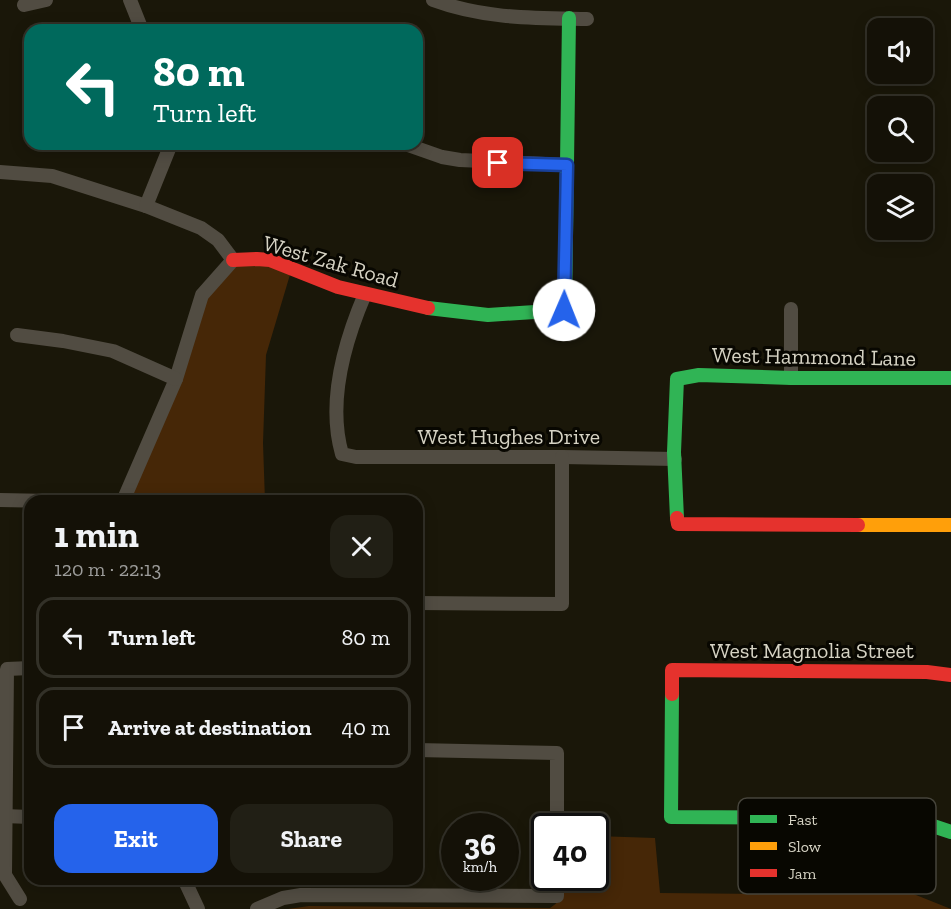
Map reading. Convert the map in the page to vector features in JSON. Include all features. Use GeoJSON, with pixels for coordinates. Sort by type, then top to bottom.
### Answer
{"type":"FeatureCollection","features":[{"type":"Feature","properties":{"kind":"street"},"geometry":{"type":"LineString","coordinates":[[24,5],[46,0]]}},
{"type":"Feature","properties":{"kind":"street"},"geometry":{"type":"LineString","coordinates":[[130,0],[140,24]]}},
{"type":"Feature","properties":{"kind":"street"},"geometry":{"type":"LineString","coordinates":[[433,0],[453,7],[502,17],[587,19]]}},
{"type":"Feature","properties":{"kind":"street"},"geometry":{"type":"LineString","coordinates":[[422,150],[460,160],[567,165],[569,18]]}},
{"type":"Feature","properties":{"kind":"street"},"geometry":{"type":"LineString","coordinates":[[146,206],[169,150]]}},
{"type":"Feature","properties":{"kind":"street","name":"West Zak Road"},"geometry":{"type":"LineString","coordinates":[[0,172],[52,176],[146,206],[201,228],[218,240],[233,260],[261,259],[292,268],[325,283],[435,310],[520,315],[564,310],[567,165]]}},
{"type":"Feature","properties":{"kind":"street"},"geometry":{"type":"LineString","coordinates":[[126,495],[176,379],[202,295],[233,260]]}},
{"type":"Feature","properties":{"kind":"street","name":"West Hughes Drive"},"geometry":{"type":"LineString","coordinates":[[364,294],[343,356],[337,400],[337,435],[342,454],[356,457],[675,459]]}},
{"type":"Feature","properties":{"kind":"street"},"geometry":{"type":"LineString","coordinates":[[791,309],[791,378]]}},
{"type":"Feature","properties":{"kind":"street"},"geometry":{"type":"LineString","coordinates":[[17,335],[113,351],[176,379]]}},
{"type":"Feature","properties":{"kind":"street","name":"West Hammond Lane"},"geometry":{"type":"LineString","coordinates":[[675,459],[677,379],[699,375],[791,378],[951,378]]}},
{"type":"Feature","properties":{"kind":"street"},"geometry":{"type":"LineString","coordinates":[[423,603],[562,604],[562,457]]}},
{"type":"Feature","properties":{"kind":"street"},"geometry":{"type":"LineString","coordinates":[[675,459],[678,524],[951,525]]}},
{"type":"Feature","properties":{"kind":"street"},"geometry":{"type":"LineString","coordinates":[[0,500],[24,500]]}},
{"type":"Feature","properties":{"kind":"street"},"geometry":{"type":"LineString","coordinates":[[20,898],[5,875],[4,816],[7,669],[24,668]]}},
{"type":"Feature","properties":{"kind":"street","name":"West Magnolia Street"},"geometry":{"type":"LineString","coordinates":[[738,818],[671,818],[672,670],[927,672],[951,675]]}},
{"type":"Feature","properties":{"kind":"street"},"geometry":{"type":"LineString","coordinates":[[423,750],[557,753],[557,813]]}},
{"type":"Feature","properties":{"kind":"street"},"geometry":{"type":"LineString","coordinates":[[4,816],[24,817]]}},
{"type":"Feature","properties":{"kind":"street","name":"West Magnolia Street"},"geometry":{"type":"LineString","coordinates":[[936,827],[951,832]]}},
{"type":"Feature","properties":{"kind":"street"},"geometry":{"type":"LineString","coordinates":[[187,885],[198,909]]}},
{"type":"Feature","properties":{"kind":"street"},"geometry":{"type":"LineString","coordinates":[[257,909],[283,898],[300,895],[557,896],[557,891]]}},
{"type":"Feature","properties":{"kind":"shaded area"},"geometry":{"type":"Polygon","coordinates":[[[233,260],[292,268],[266,355],[263,443],[265,495],[125,495],[202,295],[233,260]]]}},
{"type":"Feature","properties":{"kind":"shaded area"},"geometry":{"type":"Polygon","coordinates":[[[609,836],[655,838],[660,893],[914,894],[951,909],[288,909],[309,906],[550,908],[558,902],[564,891],[609,891],[609,836]]]}},
{"type":"Feature","properties":{"kind":"traffic: fast"},"geometry":{"type":"LineString","coordinates":[[428,308],[488,315],[565,310],[569,18]]}},
{"type":"Feature","properties":{"kind":"traffic: fast"},"geometry":{"type":"LineString","coordinates":[[677,518],[674,452],[677,379],[699,375],[791,378],[951,378]]}},
{"type":"Feature","properties":{"kind":"traffic: fast"},"geometry":{"type":"LineString","coordinates":[[672,694],[671,817],[738,817]]}},
{"type":"Feature","properties":{"kind":"traffic: fast"},"geometry":{"type":"LineString","coordinates":[[936,827],[951,832]]}},
{"type":"Feature","properties":{"kind":"traffic: slow"},"geometry":{"type":"LineString","coordinates":[[858,525],[951,525]]}},
{"type":"Feature","properties":{"kind":"traffic: jam"},"geometry":{"type":"LineString","coordinates":[[233,260],[270,260],[338,287],[428,308]]}},
{"type":"Feature","properties":{"kind":"traffic: jam"},"geometry":{"type":"LineString","coordinates":[[677,518],[678,524],[858,525]]}},
{"type":"Feature","properties":{"kind":"traffic: jam"},"geometry":{"type":"LineString","coordinates":[[672,694],[672,670],[927,672],[951,675]]}},
{"type":"Feature","properties":{"kind":"route"},"geometry":{"type":"LineString","coordinates":[[498,163],[567,165],[564,310]]}}]}
